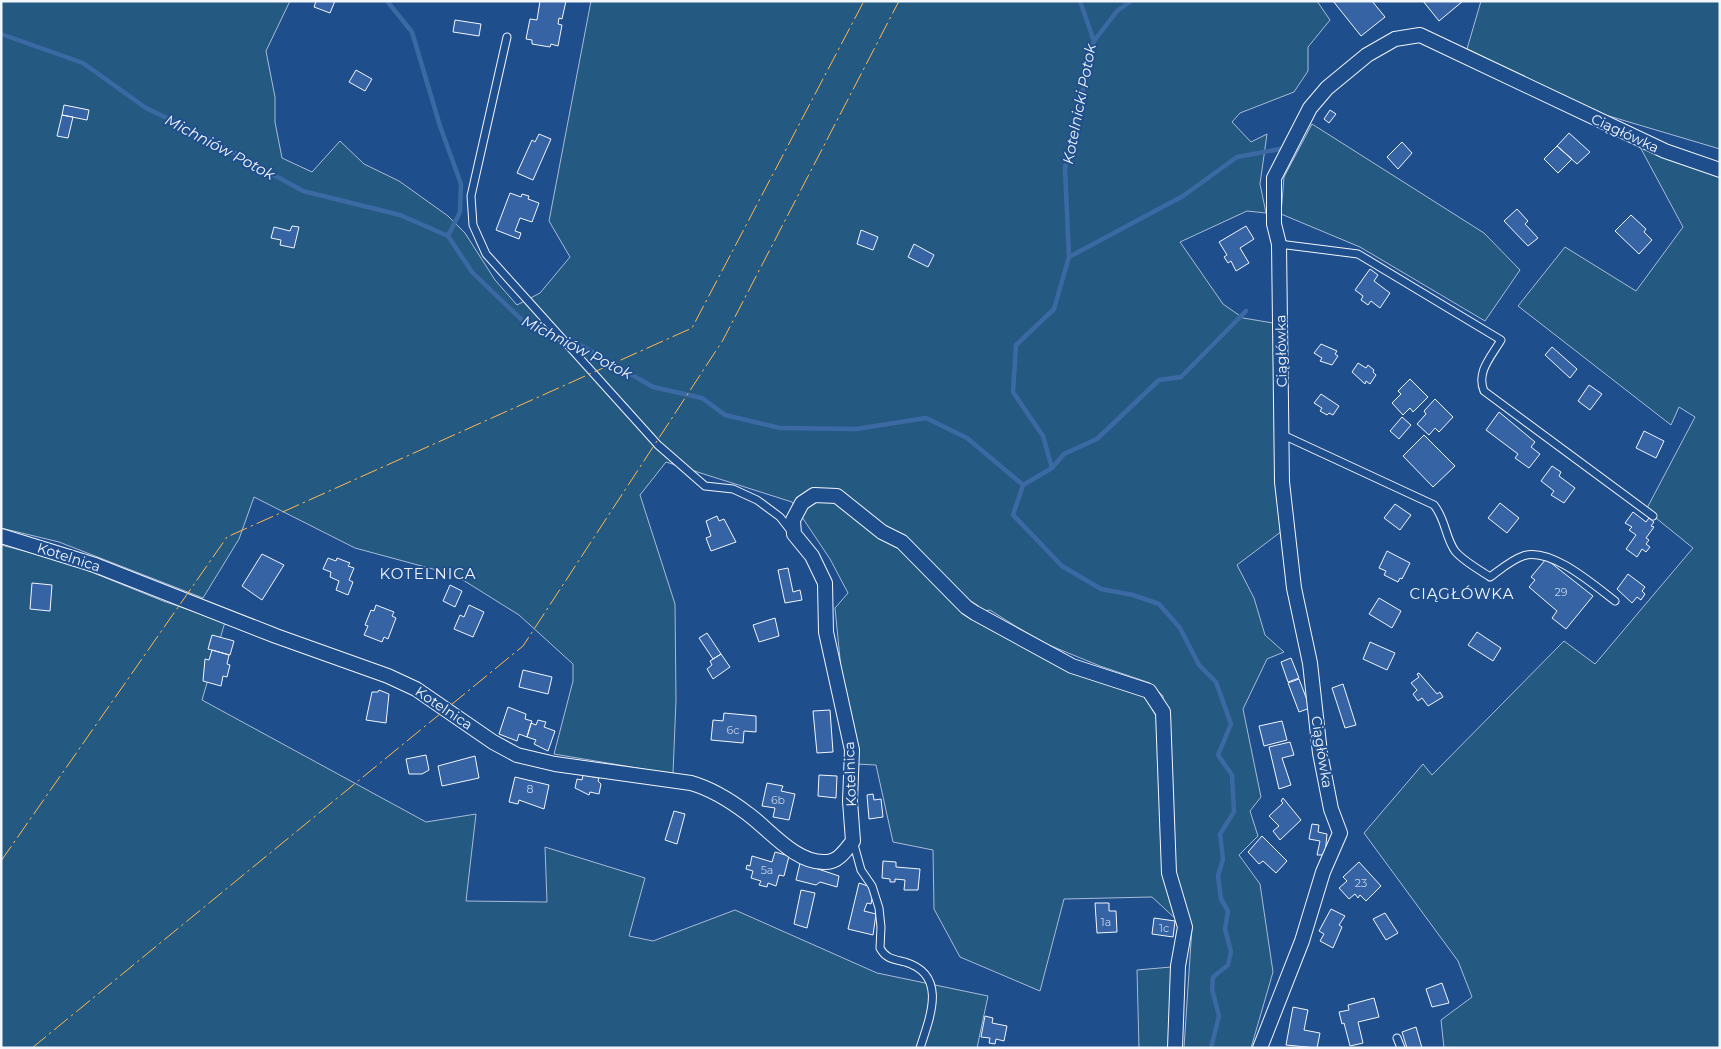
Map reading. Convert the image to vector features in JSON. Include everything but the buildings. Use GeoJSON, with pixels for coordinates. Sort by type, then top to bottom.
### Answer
{"type":"FeatureCollection","features":[{"type":"Feature","properties":{"kind":"street","name":"Ciągłówka"},"geometry":{"type":"LineString","coordinates":[[1260,1048],[1302,941],[1324,872],[1340,833],[1331,809],[1320,753],[1310,663],[1294,588],[1282,482],[1283,435],[1279,244],[1274,224],[1274,178],[1310,108],[1327,88],[1368,55],[1395,39],[1420,34],[1665,151],[1720,170]]}},
{"type":"Feature","properties":{"kind":"street"},"geometry":{"type":"LineString","coordinates":[[794,534],[793,520],[802,503],[814,494],[837,496],[882,532],[902,542],[966,607],[1030,645],[1072,666],[1149,690],[1163,712],[1169,873],[1185,927],[1178,966],[1174,1048]]}},
{"type":"Feature","properties":{"kind":"street","name":"Kotelnica"},"geometry":{"type":"LineString","coordinates":[[1,536],[95,565],[276,636],[388,676],[431,698],[492,742],[517,755],[555,764],[691,783],[705,787],[748,814],[793,850],[813,860],[830,862],[838,858],[852,841],[850,801],[852,750],[826,632],[825,583],[812,556],[794,534]]}},
{"type":"Feature","properties":{"kind":"lane"},"geometry":{"type":"LineString","coordinates":[[508,36],[471,196],[473,225],[486,254],[658,445],[705,486],[733,489],[757,500],[780,517],[794,534]]}},
{"type":"Feature","properties":{"kind":"lane"},"geometry":{"type":"LineString","coordinates":[[1279,244],[1358,254],[1501,340],[1481,374],[1481,383],[1484,391],[1653,516]]}},
{"type":"Feature","properties":{"kind":"lane"},"geometry":{"type":"LineString","coordinates":[[1283,435],[1434,505],[1443,516],[1444,526],[1456,551],[1490,577],[1524,555],[1545,557],[1565,564],[1615,601]]}},
{"type":"Feature","properties":{"kind":"lane"},"geometry":{"type":"LineString","coordinates":[[852,841],[861,870],[872,886],[879,908],[882,927],[880,948],[888,958],[906,962],[920,969],[931,982],[930,1016],[920,1048]]}},
{"type":"Feature","properties":{"kind":"lane"},"geometry":{"type":"LineString","coordinates":[[1398,1038],[1401,1048]]}},
{"type":"Feature","properties":{"kind":"shaded area"},"geometry":{"type":"Polygon","coordinates":[[[1,1],[290,1],[266,51],[275,97],[275,122],[282,158],[312,172],[340,141],[364,164],[399,181],[448,216],[465,233],[495,280],[517,305],[540,293],[570,257],[549,221],[591,1],[1317,1],[1330,20],[1308,47],[1308,71],[1294,92],[1240,113],[1232,122],[1251,142],[1267,134],[1260,184],[1266,213],[1247,211],[1180,242],[1223,304],[1243,318],[1273,323],[1282,531],[1237,565],[1254,598],[1265,635],[1284,652],[1267,659],[1243,709],[1261,797],[1250,811],[1258,836],[1239,855],[1260,884],[1273,972],[1251,1048],[1184,1048],[1192,927],[1176,875],[1163,696],[1150,683],[1100,666],[1039,641],[990,610],[976,612],[1142,693],[1158,719],[1178,921],[1152,897],[1064,899],[1040,991],[960,957],[934,909],[933,850],[893,842],[876,765],[856,764],[842,679],[835,608],[848,593],[830,559],[792,502],[666,462],[640,495],[675,604],[676,700],[673,774],[554,754],[573,681],[573,664],[519,615],[455,575],[355,548],[254,497],[239,539],[203,598],[59,542],[1,528],[1,1]]]}},
{"type":"Feature","properties":{"kind":"shaded area"},"geometry":{"type":"Polygon","coordinates":[[[1481,1],[1720,1],[1720,149],[1592,111],[1467,49],[1481,1]]]}},
{"type":"Feature","properties":{"kind":"shaded area"},"geometry":{"type":"Polygon","coordinates":[[[1312,124],[1484,233],[1520,270],[1485,321],[1360,247],[1281,214],[1284,177],[1312,124]]]}},
{"type":"Feature","properties":{"kind":"shaded area"},"geometry":{"type":"Polygon","coordinates":[[[1639,145],[1720,175],[1720,1048],[1444,1048],[1441,1020],[1472,997],[1458,961],[1364,833],[1423,764],[1432,775],[1564,641],[1595,664],[1693,548],[1646,510],[1695,417],[1679,407],[1671,425],[1518,306],[1565,247],[1636,291],[1683,227],[1639,145]]]}},
{"type":"Feature","properties":{"kind":"shaded area"},"geometry":{"type":"Polygon","coordinates":[[[1,545],[64,561],[163,601],[225,622],[202,700],[426,822],[476,814],[466,901],[547,902],[545,847],[645,878],[629,936],[653,941],[735,910],[877,973],[988,996],[977,1048],[1,1048],[1,545]]]}},
{"type":"Feature","properties":{"kind":"shaded area"},"geometry":{"type":"Polygon","coordinates":[[[1171,967],[1172,1048],[1139,1048],[1137,970],[1171,967]]]}},
{"type":"Feature","properties":{"kind":"waterway"},"geometry":{"type":"LineString","coordinates":[[387,1],[412,32],[440,126],[461,184],[460,212],[448,236]]}},
{"type":"Feature","properties":{"kind":"waterway","name":"Kotelnicki Potok"},"geometry":{"type":"LineString","coordinates":[[1080,1],[1094,41],[1065,168],[1069,257],[1054,309],[1016,345],[1013,392],[1043,436],[1052,468],[1023,485],[1013,515],[1062,566],[1101,589],[1133,595],[1159,604],[1180,628],[1199,665],[1216,682],[1231,724],[1218,755],[1232,775],[1234,812],[1220,834],[1223,859],[1218,876],[1221,899],[1228,911],[1225,929],[1231,952],[1228,965],[1213,977],[1212,989],[1219,1016],[1211,1048]]}},
{"type":"Feature","properties":{"kind":"waterway"},"geometry":{"type":"LineString","coordinates":[[1094,41],[1117,11],[1131,1]]}},
{"type":"Feature","properties":{"kind":"waterway","name":"Michniów Potok"},"geometry":{"type":"LineString","coordinates":[[1,34],[83,63],[146,108],[202,135],[303,191],[400,215],[448,236],[472,272],[523,321],[558,336]]}},
{"type":"Feature","properties":{"kind":"waterway"},"geometry":{"type":"LineString","coordinates":[[1069,257],[1183,196],[1237,157],[1280,149]]}},
{"type":"Feature","properties":{"kind":"waterway"},"geometry":{"type":"LineString","coordinates":[[1052,468],[1064,454],[1097,439],[1159,380],[1181,377],[1246,311]]}},
{"type":"Feature","properties":{"kind":"waterway","name":"Michniów Potok"},"geometry":{"type":"LineString","coordinates":[[565,339],[582,346],[653,387],[702,398],[725,415],[780,428],[856,429],[926,418],[967,438],[1023,485]]}},
{"type":"Feature","properties":{"kind":"power"},"geometry":{"type":"LineString","coordinates":[[1,861],[227,537],[692,328],[864,1]]}},
{"type":"Feature","properties":{"kind":"power"},"geometry":{"type":"LineString","coordinates":[[32,1048],[523,646],[723,340],[899,1]]}},
{"type":"Feature","properties":{"kind":"district","name":"KOTELNICA"},"geometry":{"type":"Point","coordinates":[428,573]}},
{"type":"Feature","properties":{"kind":"district","name":"CIĄGŁÓWKA"},"geometry":{"type":"Point","coordinates":[1462,593]}}]}
